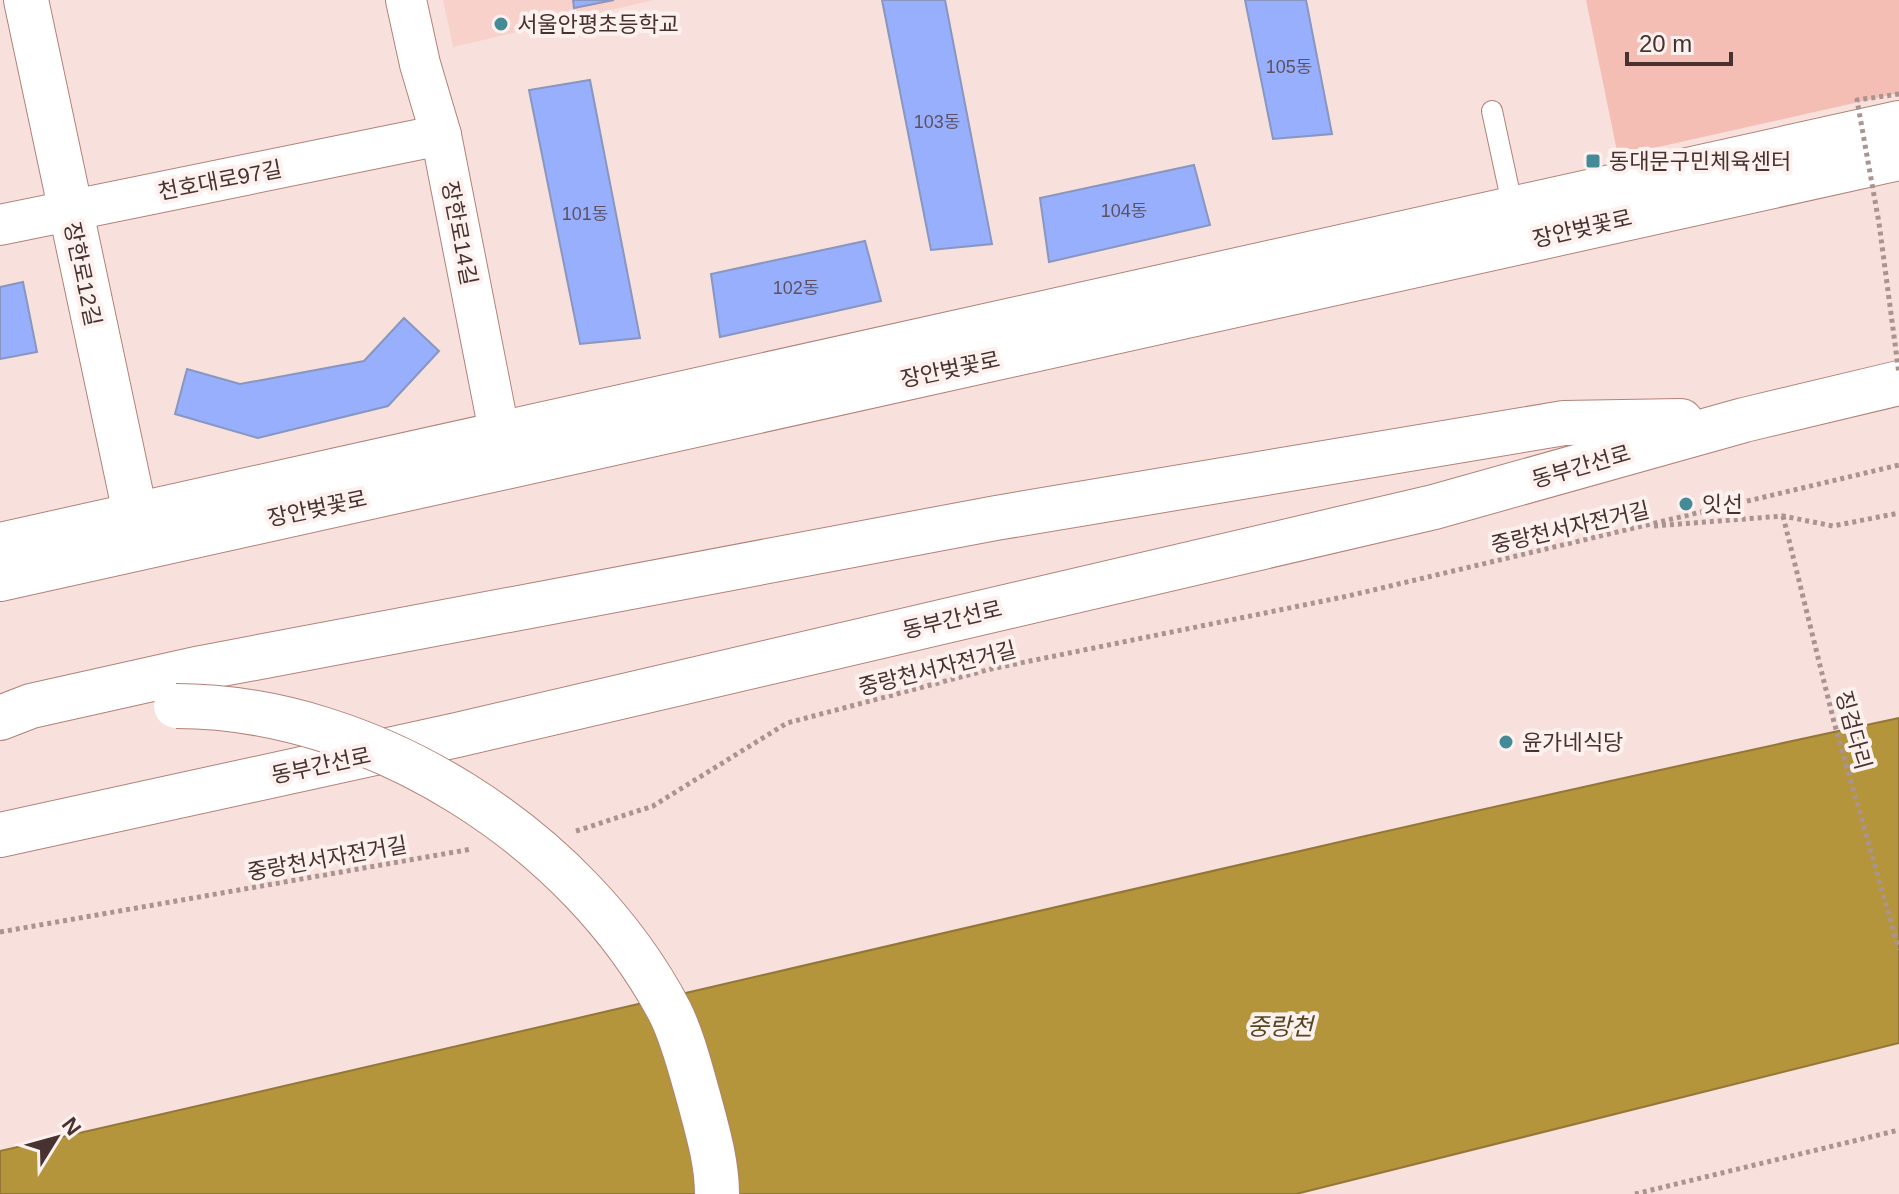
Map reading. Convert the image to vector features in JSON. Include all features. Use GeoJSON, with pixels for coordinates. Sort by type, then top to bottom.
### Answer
{"type":"FeatureCollection","features":[{"type":"Feature","properties":{"kind":"main road","name":"장한로12길"},"geometry":{"type":"LineString","coordinates":[[26,0],[139,530]]}},
{"type":"Feature","properties":{"kind":"main road","name":"장안벚꽃로"},"geometry":{"type":"LineString","coordinates":[[1516,226],[1899,123]]}},
{"type":"Feature","properties":{"kind":"main road","name":"장안벚꽃로"},"geometry":{"type":"LineString","coordinates":[[0,545],[139,530],[1516,226],[1899,158]]}},
{"type":"Feature","properties":{"kind":"main road","name":"동부간선로"},"geometry":{"type":"LineString","coordinates":[[0,835],[457,735],[1434,507],[1744,420],[1899,383]]}},
{"type":"Feature","properties":{"kind":"main road"},"geometry":{"type":"LineString","coordinates":[[0,718],[31,706],[201,668],[1011,516],[1564,423],[1744,420]]}},
{"type":"Feature","properties":{"kind":"main road","name":"장안벚꽃로"},"geometry":{"type":"LineString","coordinates":[[0,579],[139,530]]}},
{"type":"Feature","properties":{"kind":"main road"},"geometry":{"type":"LineString","coordinates":[[0,727],[176,706],[216,706],[266,714],[353,739],[448,784],[530,844],[606,920],[640,963],[671,1014],[706,1126],[717,1194]]}},
{"type":"Feature","properties":{"kind":"street","name":"장한로14길"},"geometry":{"type":"LineString","coordinates":[[406,0],[420,64],[441,135],[503,451]]}},
{"type":"Feature","properties":{"kind":"street","name":"천호대로97길"},"geometry":{"type":"LineString","coordinates":[[0,225],[441,135]]}},
{"type":"Feature","properties":{"kind":"lane"},"geometry":{"type":"LineString","coordinates":[[1492,111],[1516,226]]}},
{"type":"Feature","properties":{"kind":"path"},"geometry":{"type":"LineString","coordinates":[[1899,94],[1857,100],[1879,223],[1899,374]]}},
{"type":"Feature","properties":{"kind":"path","name":"중랑천서자전거길"},"geometry":{"type":"LineString","coordinates":[[572,831],[607,823],[653,806],[787,723],[991,669],[1333,599],[1899,465]]}},
{"type":"Feature","properties":{"kind":"path"},"geometry":{"type":"LineString","coordinates":[[1637,528],[1783,516],[1833,526],[1899,513]]}},
{"type":"Feature","properties":{"kind":"path","name":"징검다리"},"geometry":{"type":"LineString","coordinates":[[1783,516],[1834,722],[1899,950]]}},
{"type":"Feature","properties":{"kind":"path","name":"중랑천서자전거길"},"geometry":{"type":"LineString","coordinates":[[0,932],[480,847]]}},
{"type":"Feature","properties":{"kind":"path"},"geometry":{"type":"LineString","coordinates":[[1635,1194],[1899,1130]]}},
{"type":"Feature","properties":{"kind":"shaded area","name":"서울안평초등학교"},"geometry":{"type":"Polygon","coordinates":[[[443,0],[654,0],[453,47],[443,0]]]}},
{"type":"Feature","properties":{"kind":"shaded area"},"geometry":{"type":"Polygon","coordinates":[[[1586,0],[1899,0],[1899,93],[1618,156],[1586,0]]]}},
{"type":"Feature","properties":{"kind":"water","name":"중랑천"},"geometry":{"type":"Polygon","coordinates":[[[1899,718],[1899,1043],[1296,1194],[0,1194],[0,1151],[1423,823],[1899,718]]]}},
{"type":"Feature","properties":{"kind":"building"},"geometry":{"type":"Polygon","coordinates":[[[573,0],[614,0],[574,8],[573,0]]]}},
{"type":"Feature","properties":{"kind":"building"},"geometry":{"type":"Polygon","coordinates":[[[882,0],[945,0],[992,244],[931,250],[882,0]]]}},
{"type":"Feature","properties":{"kind":"building"},"geometry":{"type":"Polygon","coordinates":[[[1245,0],[1306,0],[1332,134],[1273,139],[1245,0]]]}},
{"type":"Feature","properties":{"kind":"building"},"geometry":{"type":"Polygon","coordinates":[[[590,80],[640,338],[580,344],[529,90],[590,80]]]}},
{"type":"Feature","properties":{"kind":"building"},"geometry":{"type":"Polygon","coordinates":[[[1194,165],[1210,225],[1049,262],[1040,198],[1194,165]]]}},
{"type":"Feature","properties":{"kind":"building"},"geometry":{"type":"Polygon","coordinates":[[[865,241],[881,301],[720,337],[711,274],[865,241]]]}},
{"type":"Feature","properties":{"kind":"building"},"geometry":{"type":"Polygon","coordinates":[[[23,282],[37,352],[0,359],[0,287],[23,282]]]}},
{"type":"Feature","properties":{"kind":"building"},"geometry":{"type":"Polygon","coordinates":[[[404,318],[439,351],[388,406],[258,438],[175,414],[187,369],[240,384],[364,361],[404,318]]]}},
{"type":"Feature","properties":{"kind":"place","name":"서울안평초등학교"},"geometry":{"type":"Point","coordinates":[501,24]}},
{"type":"Feature","properties":{"kind":"place","name":"동대문구민체육센터"},"geometry":{"type":"Point","coordinates":[1593,161]}},
{"type":"Feature","properties":{"kind":"place","name":"잇선"},"geometry":{"type":"Point","coordinates":[1686,504]}},
{"type":"Feature","properties":{"kind":"place","name":"윤가네식당"},"geometry":{"type":"Point","coordinates":[1506,742]}}]}
